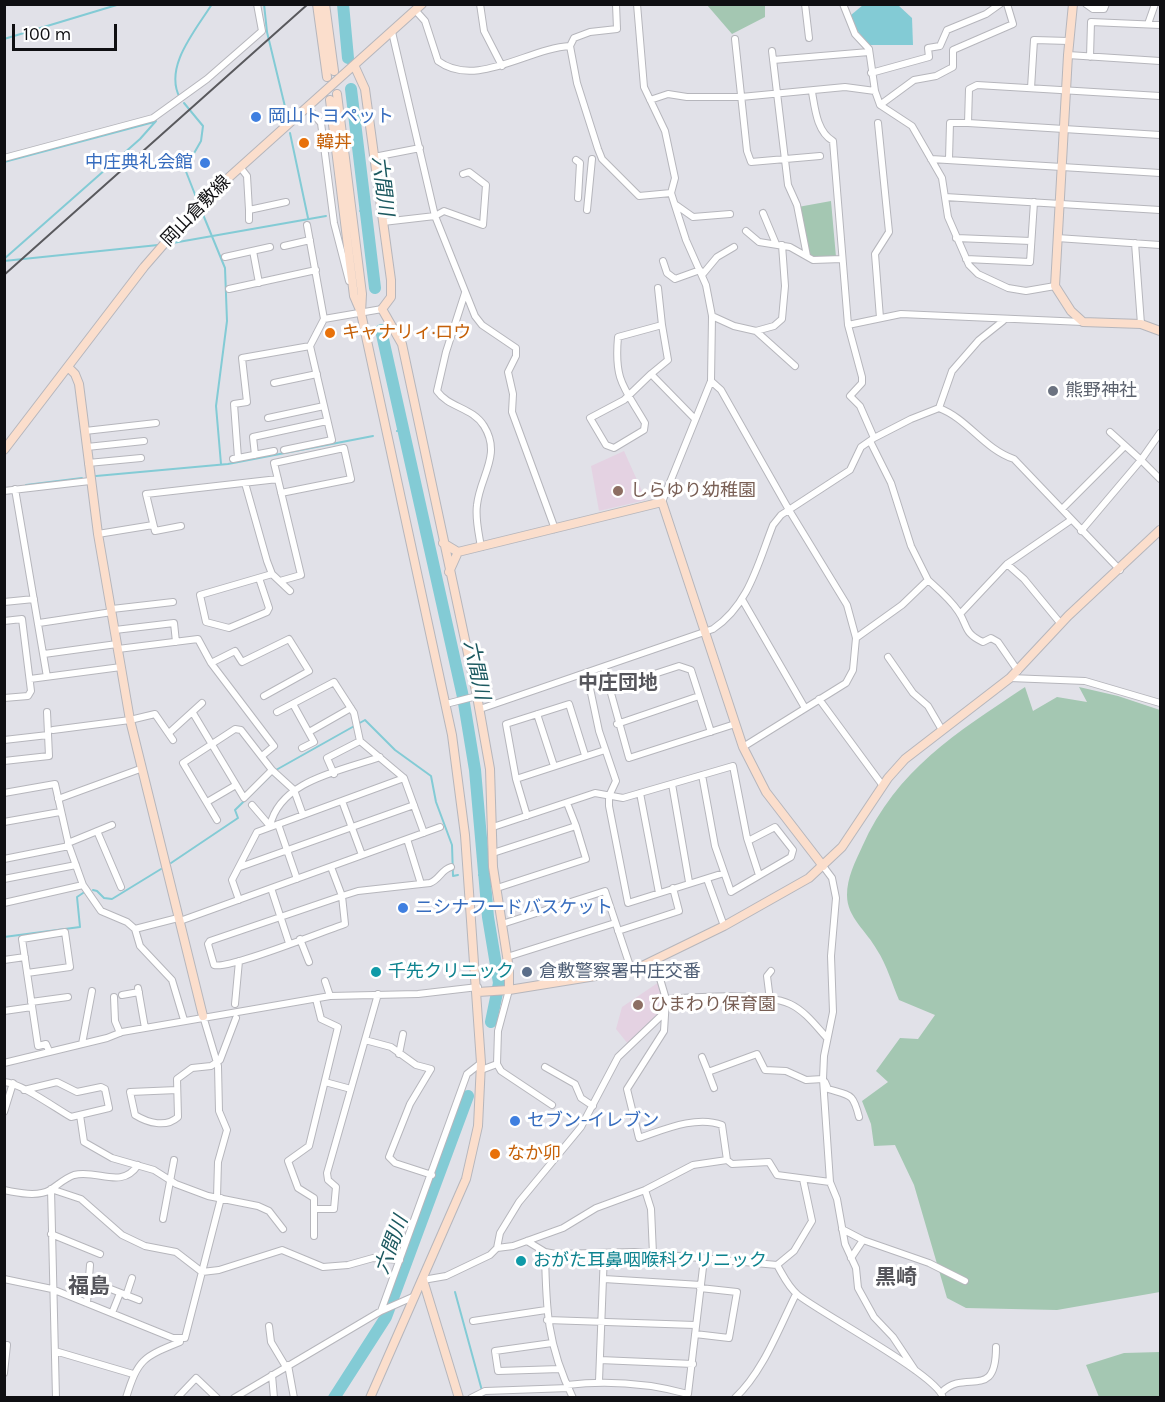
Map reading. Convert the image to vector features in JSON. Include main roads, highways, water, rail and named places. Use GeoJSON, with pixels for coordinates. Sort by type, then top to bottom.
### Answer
{"type":"FeatureCollection","features":[{"type":"Feature","properties":{"kind":"water"},"geometry":{"type":"Polygon","coordinates":[[[863,5],[898,5],[912,18],[913,45],[869,45],[857,30],[851,15],[863,5]]]}},
{"type":"Feature","properties":{"kind":"waterway"},"geometry":{"type":"LineString","coordinates":[[4,39],[120,4]]}},
{"type":"Feature","properties":{"kind":"waterway"},"geometry":{"type":"LineString","coordinates":[[180,98],[176,86],[178,61],[190,37],[212,4]]}},
{"type":"Feature","properties":{"kind":"waterway"},"geometry":{"type":"LineString","coordinates":[[264,4],[267,32],[287,115]]}},
{"type":"Feature","properties":{"kind":"waterway","name":"六間川"},"geometry":{"type":"LineString","coordinates":[[343,4],[348,58]]}},
{"type":"Feature","properties":{"kind":"waterway","name":"六間川"},"geometry":{"type":"LineString","coordinates":[[351,89],[375,288]]}},
{"type":"Feature","properties":{"kind":"waterway"},"geometry":{"type":"LineString","coordinates":[[184,103],[203,126],[201,141],[185,169],[196,197]]}},
{"type":"Feature","properties":{"kind":"waterway"},"geometry":{"type":"LineString","coordinates":[[4,259],[140,139],[156,121]]}},
{"type":"Feature","properties":{"kind":"waterway"},"geometry":{"type":"LineString","coordinates":[[4,162],[154,122]]}},
{"type":"Feature","properties":{"kind":"waterway"},"geometry":{"type":"LineString","coordinates":[[290,133],[308,218]]}},
{"type":"Feature","properties":{"kind":"waterway","name":"六間川"},"geometry":{"type":"LineString","coordinates":[[360,211],[366,211]]}},
{"type":"Feature","properties":{"kind":"waterway"},"geometry":{"type":"LineString","coordinates":[[202,212],[225,268],[227,321],[216,406],[221,464]]}},
{"type":"Feature","properties":{"kind":"waterway"},"geometry":{"type":"LineString","coordinates":[[167,244],[326,216]]}},
{"type":"Feature","properties":{"kind":"waterway"},"geometry":{"type":"LineString","coordinates":[[4,261],[158,245]]}},
{"type":"Feature","properties":{"kind":"waterway","name":"六間川"},"geometry":{"type":"LineString","coordinates":[[381,330],[463,697],[475,770],[488,917],[499,983],[491,1022]]}},
{"type":"Feature","properties":{"kind":"waterway","name":"六間川"},"geometry":{"type":"LineString","coordinates":[[397,431],[403,430]]}},
{"type":"Feature","properties":{"kind":"waterway"},"geometry":{"type":"LineString","coordinates":[[96,476],[228,464],[373,436]]}},
{"type":"Feature","properties":{"kind":"waterway"},"geometry":{"type":"LineString","coordinates":[[26,485],[82,478]]}},
{"type":"Feature","properties":{"kind":"waterway"},"geometry":{"type":"LineString","coordinates":[[276,770],[365,720],[395,750],[431,776],[436,802],[452,845],[453,876],[458,875]]}},
{"type":"Feature","properties":{"kind":"waterway"},"geometry":{"type":"LineString","coordinates":[[171,863],[238,818],[235,810],[270,776]]}},
{"type":"Feature","properties":{"kind":"waterway"},"geometry":{"type":"LineString","coordinates":[[93,890],[104,898],[112,899],[161,869]]}},
{"type":"Feature","properties":{"kind":"waterway","name":"六間川"},"geometry":{"type":"LineString","coordinates":[[479,875],[485,874]]}},
{"type":"Feature","properties":{"kind":"waterway"},"geometry":{"type":"LineString","coordinates":[[4,937],[80,927],[77,897],[86,891]]}},
{"type":"Feature","properties":{"kind":"waterway","name":"六間川"},"geometry":{"type":"LineString","coordinates":[[334,1398],[386,1317],[468,1096]]}},
{"type":"Feature","properties":{"kind":"waterway"},"geometry":{"type":"LineString","coordinates":[[455,1292],[484,1398]]}},
{"type":"Feature","properties":{"kind":"railway"},"geometry":{"type":"LineString","coordinates":[[4,275],[308,4]]}},
{"type":"Feature","properties":{"kind":"place","name":"岡山トヨペット"},"geometry":{"type":"Point","coordinates":[256,117]}},
{"type":"Feature","properties":{"kind":"place","name":"韓丼"},"geometry":{"type":"Point","coordinates":[304,143]}},
{"type":"Feature","properties":{"kind":"place","name":"中庄典礼会館"},"geometry":{"type":"Point","coordinates":[205,163]}},
{"type":"Feature","properties":{"kind":"place","name":"キャナリィ·ロウ"},"geometry":{"type":"Point","coordinates":[330,333]}},
{"type":"Feature","properties":{"kind":"place","name":"熊野神社"},"geometry":{"type":"Point","coordinates":[1053,391]}},
{"type":"Feature","properties":{"kind":"place","name":"しらゆり幼稚園"},"geometry":{"type":"Point","coordinates":[618,491]}},
{"type":"Feature","properties":{"kind":"place","name":"ニシナフードバスケット"},"geometry":{"type":"Point","coordinates":[403,908]}},
{"type":"Feature","properties":{"kind":"place","name":"千先クリニック"},"geometry":{"type":"Point","coordinates":[376,972]}},
{"type":"Feature","properties":{"kind":"place","name":"倉敷警察署中庄交番"},"geometry":{"type":"Point","coordinates":[527,972]}},
{"type":"Feature","properties":{"kind":"place","name":"ひまわり保育園"},"geometry":{"type":"Point","coordinates":[638,1005]}},
{"type":"Feature","properties":{"kind":"place","name":"セブン-イレブン"},"geometry":{"type":"Point","coordinates":[515,1121]}},
{"type":"Feature","properties":{"kind":"place","name":"なか卯"},"geometry":{"type":"Point","coordinates":[495,1154]}},
{"type":"Feature","properties":{"kind":"place","name":"おがた耳鼻咽喉科クリニック"},"geometry":{"type":"Point","coordinates":[521,1261]}},
{"type":"Feature","properties":{"kind":"district","name":"中庄団地"},"geometry":{"type":"Point","coordinates":[618,683]}},
{"type":"Feature","properties":{"kind":"district","name":"黒崎"},"geometry":{"type":"Point","coordinates":[896,1278]}},
{"type":"Feature","properties":{"kind":"district","name":"福島"},"geometry":{"type":"Point","coordinates":[89,1287]}}]}
